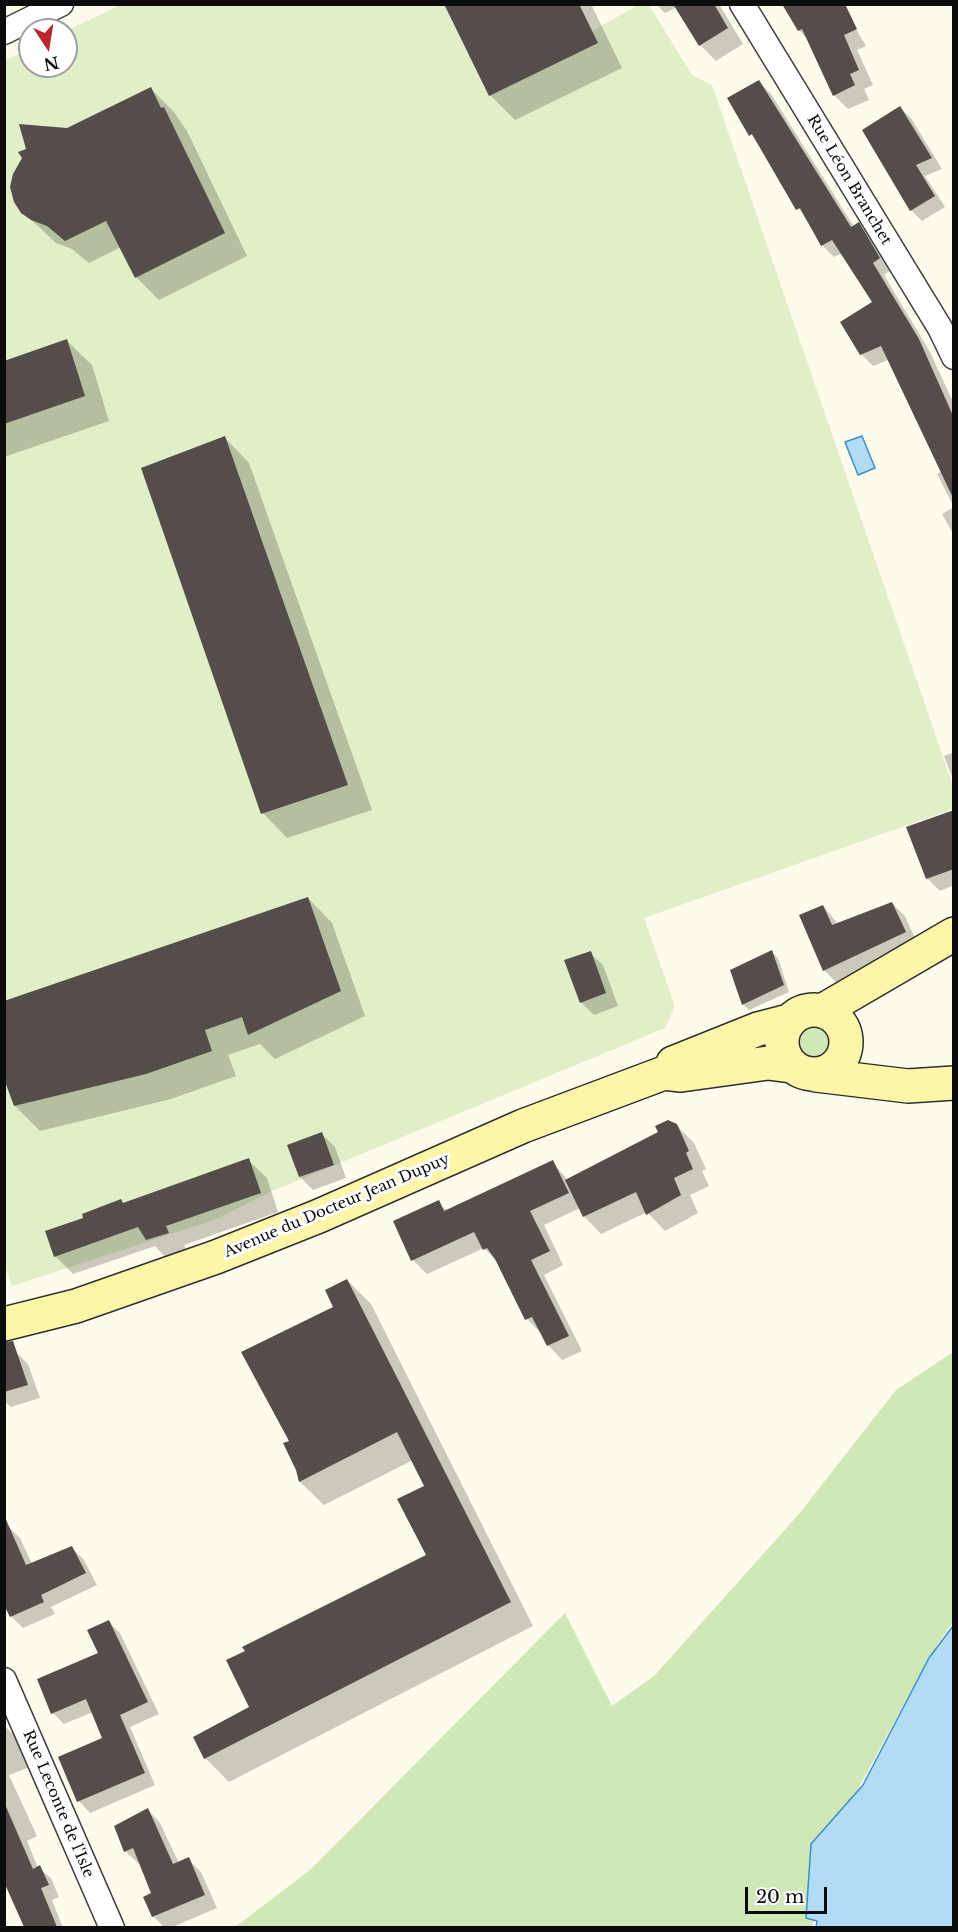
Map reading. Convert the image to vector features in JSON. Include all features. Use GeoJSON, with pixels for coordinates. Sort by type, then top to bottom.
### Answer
{"type":"FeatureCollection","features":[{"type":"Feature","properties":{"kind":"street"},"geometry":{"type":"LineString","coordinates":[[4,32],[61,4]]}},
{"type":"Feature","properties":{"kind":"street","name":"Rue Léon Branchet"},"geometry":{"type":"LineString","coordinates":[[742,4],[940,328],[954,357]]}},
{"type":"Feature","properties":{"kind":"street"},"geometry":{"type":"LineString","coordinates":[[846,1038],[846,1049],[835,1067],[804,1070],[782,1049],[784,1030],[789,1021],[804,1011],[822,1011],[954,934]]}},
{"type":"Feature","properties":{"kind":"street"},"geometry":{"type":"LineString","coordinates":[[822,1011],[838,1021],[846,1038],[872,1061],[891,1066],[954,1067]]}},
{"type":"Feature","properties":{"kind":"street","name":"Avenue du Docteur Jean Dupuy"},"geometry":{"type":"LineString","coordinates":[[4,1324],[76,1306],[216,1257],[319,1216],[523,1126],[664,1073],[674,1062],[758,1029],[789,1021]]}},
{"type":"Feature","properties":{"kind":"street","name":"Avenue du Docteur Jean Dupuy"},"geometry":{"type":"LineString","coordinates":[[664,1073],[681,1075],[768,1063],[908,1086],[954,1083]]}},
{"type":"Feature","properties":{"kind":"street","name":"Rue Leconte de l'Isle"},"geometry":{"type":"LineString","coordinates":[[4,1680],[112,1928]]}},
{"type":"Feature","properties":{"kind":"green space"},"geometry":{"type":"Polygon","coordinates":[[[120,5],[579,5],[592,31],[638,5],[649,5],[692,75],[712,85],[954,789],[953,809],[644,918],[675,1006],[665,1028],[270,1192],[217,1219],[12,1286],[4,1264],[4,61],[18,55],[18,78],[78,78],[78,25],[120,5]]]}},
{"type":"Feature","properties":{"kind":"green space"},"geometry":{"type":"Polygon","coordinates":[[[812,1026],[825,1031],[830,1044],[825,1057],[812,1062],[799,1057],[794,1044],[799,1031],[812,1026]]]}},
{"type":"Feature","properties":{"kind":"green space"},"geometry":{"type":"Polygon","coordinates":[[[953,1352],[953,1621],[929,1658],[852,1800],[812,1927],[234,1928],[310,1870],[565,1613],[612,1706],[654,1676],[799,1514],[896,1390],[953,1352]]]}},
{"type":"Feature","properties":{"kind":"water"},"geometry":{"type":"Polygon","coordinates":[[[862,436],[875,468],[858,475],[845,442],[862,436]]]}},
{"type":"Feature","properties":{"kind":"water"},"geometry":{"type":"Polygon","coordinates":[[[953,1626],[953,1927],[816,1927],[817,1921],[806,1918],[811,1844],[863,1785],[929,1658],[953,1626]]]}},
{"type":"Feature","properties":{"kind":"building"},"geometry":{"type":"Polygon","coordinates":[[[444,4],[579,4],[598,43],[489,96],[444,4]]]}},
{"type":"Feature","properties":{"kind":"building"},"geometry":{"type":"Polygon","coordinates":[[[673,4],[714,4],[728,28],[699,46],[673,4]]]}},
{"type":"Feature","properties":{"kind":"building"},"geometry":{"type":"Polygon","coordinates":[[[782,4],[845,4],[857,29],[844,35],[859,70],[850,74],[855,85],[833,96],[802,29],[798,31],[782,4]]]}},
{"type":"Feature","properties":{"kind":"building"},"geometry":{"type":"Polygon","coordinates":[[[759,80],[851,227],[859,222],[880,258],[873,263],[919,339],[954,418],[954,500],[881,346],[860,355],[840,322],[872,302],[832,240],[821,246],[800,208],[796,210],[752,134],[749,136],[727,98],[759,80]]]}},
{"type":"Feature","properties":{"kind":"building"},"geometry":{"type":"Polygon","coordinates":[[[151,87],[161,108],[164,107],[225,233],[135,278],[106,221],[65,241],[47,226],[21,213],[14,202],[10,187],[13,174],[22,158],[18,152],[26,149],[19,124],[67,128],[151,87]]]}},
{"type":"Feature","properties":{"kind":"building"},"geometry":{"type":"Polygon","coordinates":[[[900,106],[932,158],[916,165],[935,196],[910,211],[862,130],[900,106]]]}},
{"type":"Feature","properties":{"kind":"building"},"geometry":{"type":"Polygon","coordinates":[[[67,339],[85,396],[4,424],[4,361],[67,339]]]}},
{"type":"Feature","properties":{"kind":"building"},"geometry":{"type":"Polygon","coordinates":[[[225,436],[348,785],[261,814],[141,468],[225,436]]]}},
{"type":"Feature","properties":{"kind":"building"},"geometry":{"type":"Polygon","coordinates":[[[954,810],[954,869],[926,879],[906,827],[954,810]]]}},
{"type":"Feature","properties":{"kind":"building"},"geometry":{"type":"Polygon","coordinates":[[[308,897],[341,991],[248,1035],[242,1017],[205,1030],[212,1051],[146,1074],[14,1106],[4,1079],[4,1001],[308,897]]]}},
{"type":"Feature","properties":{"kind":"building"},"geometry":{"type":"Polygon","coordinates":[[[892,902],[906,932],[823,971],[799,915],[823,905],[832,925],[892,902]]]}},
{"type":"Feature","properties":{"kind":"building"},"geometry":{"type":"Polygon","coordinates":[[[772,950],[784,985],[742,1005],[730,970],[772,950]]]}},
{"type":"Feature","properties":{"kind":"building"},"geometry":{"type":"Polygon","coordinates":[[[591,951],[606,993],[580,1003],[564,960],[591,951]]]}},
{"type":"Feature","properties":{"kind":"building"},"geometry":{"type":"Polygon","coordinates":[[[668,1120],[677,1124],[689,1151],[686,1153],[693,1169],[674,1178],[681,1195],[646,1215],[636,1192],[583,1217],[565,1180],[658,1132],[655,1126],[668,1120]]]}},
{"type":"Feature","properties":{"kind":"building"},"geometry":{"type":"Polygon","coordinates":[[[322,1132],[334,1165],[299,1177],[287,1145],[322,1132]]]}},
{"type":"Feature","properties":{"kind":"building"},"geometry":{"type":"Polygon","coordinates":[[[249,1158],[261,1193],[166,1226],[169,1233],[146,1240],[138,1227],[54,1257],[45,1231],[83,1218],[82,1214],[121,1199],[123,1203],[249,1158]]]}},
{"type":"Feature","properties":{"kind":"building"},"geometry":{"type":"Polygon","coordinates":[[[553,1160],[569,1193],[530,1211],[550,1251],[531,1260],[569,1336],[547,1346],[532,1317],[525,1320],[495,1259],[487,1248],[483,1250],[474,1232],[411,1261],[393,1221],[439,1200],[444,1211],[553,1160]]]}},
{"type":"Feature","properties":{"kind":"building"},"geometry":{"type":"Polygon","coordinates":[[[347,1279],[511,1602],[204,1759],[193,1737],[249,1707],[226,1660],[245,1651],[242,1647],[426,1555],[397,1499],[424,1486],[397,1432],[299,1482],[283,1443],[289,1441],[241,1352],[333,1307],[325,1290],[347,1279]]]}},
{"type":"Feature","properties":{"kind":"building"},"geometry":{"type":"Polygon","coordinates":[[[13,1341],[28,1385],[4,1392],[4,1342],[13,1341]]]}},
{"type":"Feature","properties":{"kind":"building"},"geometry":{"type":"Polygon","coordinates":[[[4,1515],[26,1565],[72,1546],[86,1573],[41,1595],[44,1602],[10,1617],[4,1605],[4,1515]]]}},
{"type":"Feature","properties":{"kind":"building"},"geometry":{"type":"Polygon","coordinates":[[[109,1620],[148,1702],[120,1715],[145,1773],[77,1802],[58,1757],[102,1738],[86,1699],[51,1714],[37,1679],[98,1653],[87,1630],[109,1620]]]}},
{"type":"Feature","properties":{"kind":"building"},"geometry":{"type":"Polygon","coordinates":[[[4,1802],[33,1869],[40,1865],[49,1885],[41,1888],[57,1927],[24,1927],[4,1882],[4,1802]]]}},
{"type":"Feature","properties":{"kind":"building"},"geometry":{"type":"Polygon","coordinates":[[[148,1808],[173,1864],[189,1857],[205,1895],[152,1917],[143,1897],[151,1893],[133,1848],[124,1852],[114,1826],[148,1808]]]}}]}
